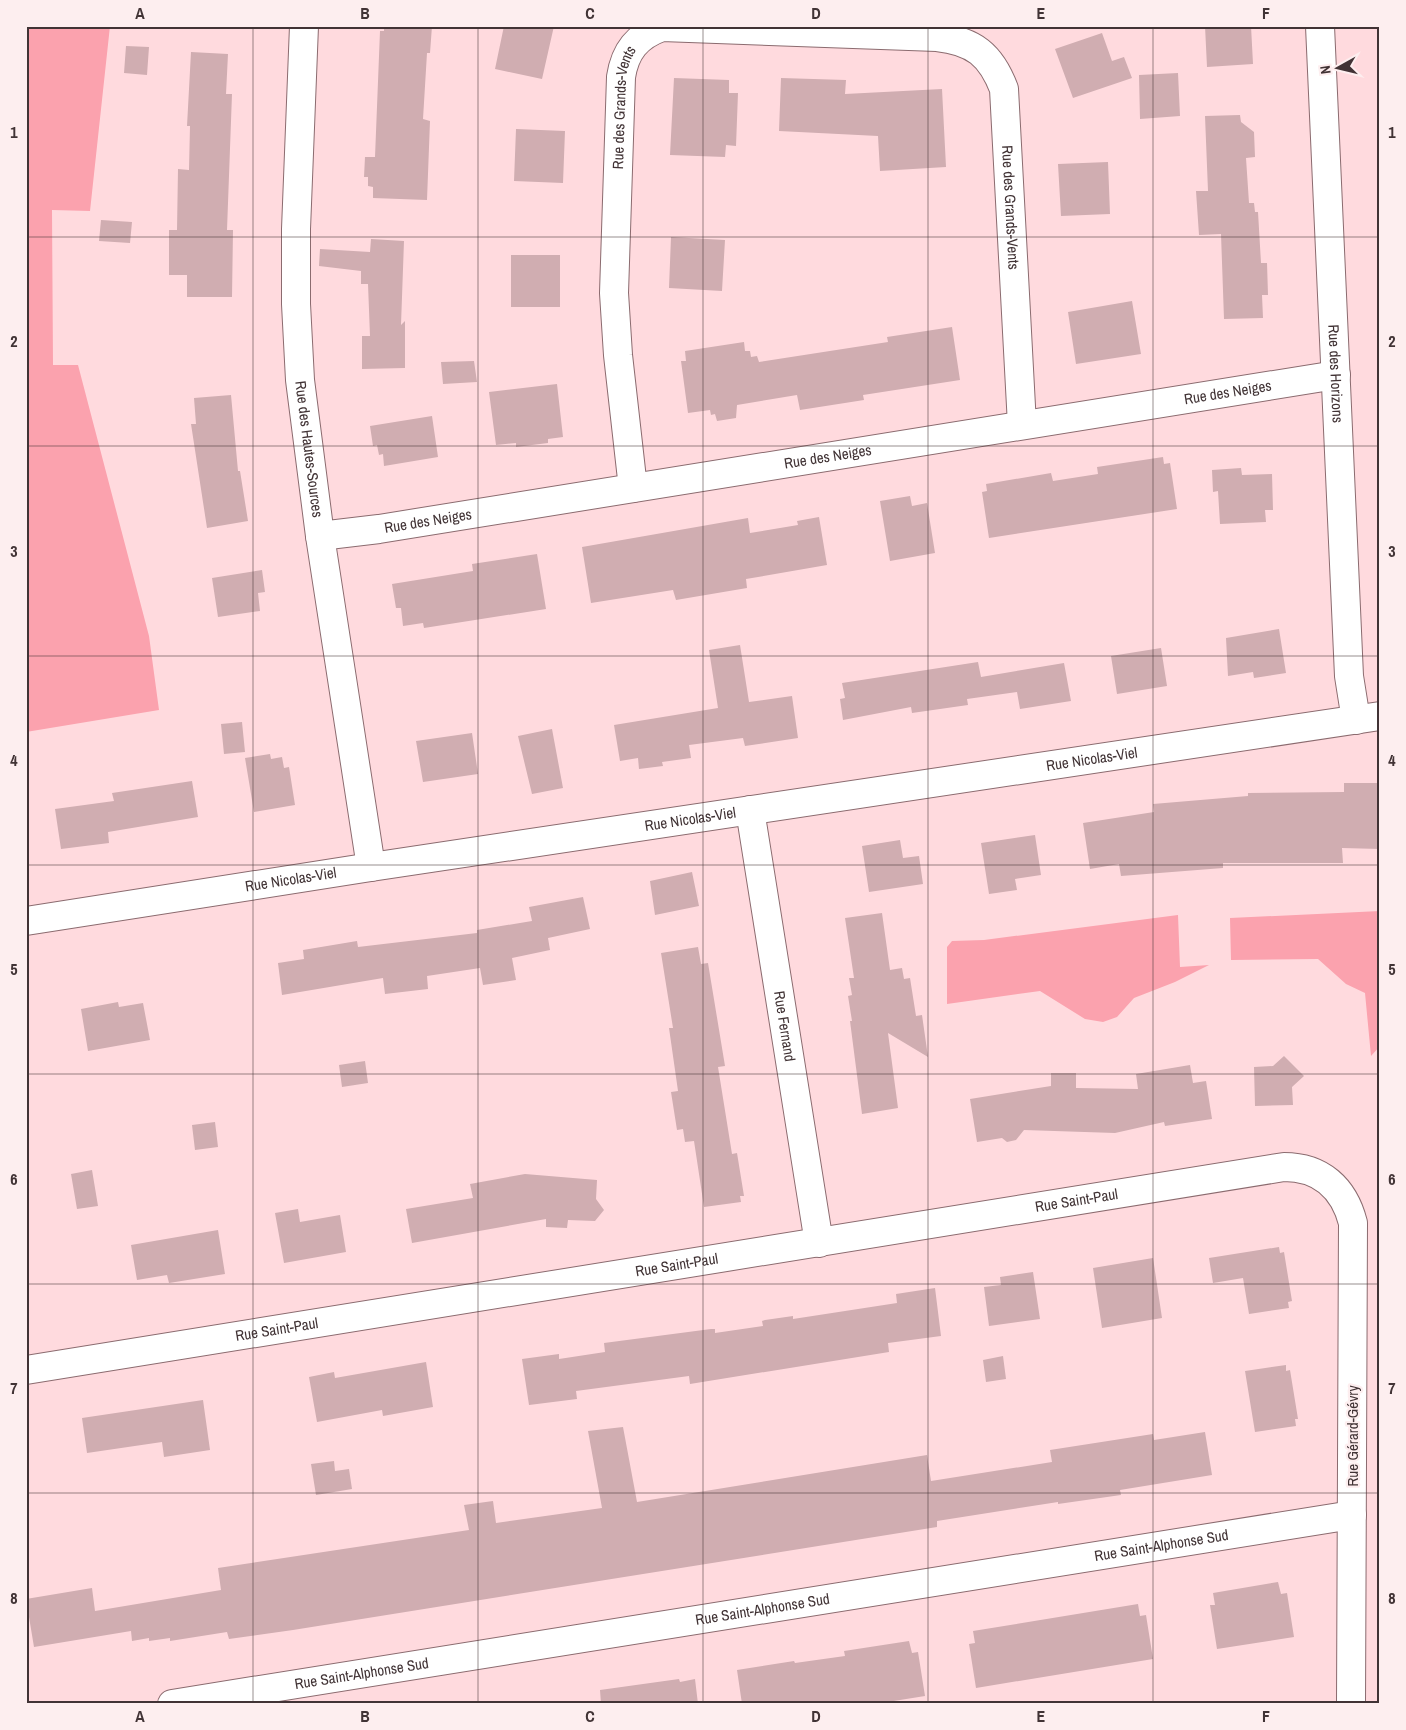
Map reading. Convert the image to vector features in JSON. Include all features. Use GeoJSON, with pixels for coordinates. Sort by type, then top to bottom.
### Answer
{"type":"FeatureCollection","features":[{"type":"Feature","properties":{"kind":"street","name":"Rue des Hautes-Sources"},"geometry":{"type":"LineString","coordinates":[[304,26],[296,229],[296,304],[300,380],[320,536],[371,867]]}},
{"type":"Feature","properties":{"kind":"street","name":"Rue des Horizons"},"geometry":{"type":"LineString","coordinates":[[1320,26],[1350,676],[1368,718]]}},
{"type":"Feature","properties":{"kind":"street","name":"Rue des Grands-Vents"},"geometry":{"type":"LineString","coordinates":[[634,488],[618,355],[614,293],[621,77],[629,50],[649,32],[662,27],[937,37],[955,39],[973,46],[987,57],[998,72],[1004,89],[1022,425]]}},
{"type":"Feature","properties":{"kind":"street","name":"Rue des Neiges"},"geometry":{"type":"LineString","coordinates":[[320,536],[379,530],[1022,425],[1336,376]]}},
{"type":"Feature","properties":{"kind":"street","name":"Rue Nicolas-Viel"},"geometry":{"type":"LineString","coordinates":[[26,921],[371,867],[1368,718]]}},
{"type":"Feature","properties":{"kind":"street","name":"Rue Fernand"},"geometry":{"type":"LineString","coordinates":[[750,810],[820,1243]]}},
{"type":"Feature","properties":{"kind":"street","name":"Rue Saint-Paul"},"geometry":{"type":"LineString","coordinates":[[26,1370],[1284,1167],[1299,1167],[1325,1178]]}},
{"type":"Feature","properties":{"kind":"street","name":"Rue Gérard-Gévry"},"geometry":{"type":"LineString","coordinates":[[1325,1178],[1344,1198],[1353,1223],[1351,1704]]}},
{"type":"Feature","properties":{"kind":"street","name":"Rue Saint-Alphonse Sud"},"geometry":{"type":"LineString","coordinates":[[172,1704],[1352,1514]]}},
{"type":"Feature","properties":{"kind":"shaded area"},"geometry":{"type":"Polygon","coordinates":[[[26,26],[110,26],[90,211],[52,210],[53,365],[78,365],[149,636],[159,710],[26,732],[26,26]]]}},
{"type":"Feature","properties":{"kind":"shaded area"},"geometry":{"type":"Polygon","coordinates":[[[1380,911],[1380,1046],[1371,1056],[1365,993],[1346,984],[1318,959],[1231,960],[1230,918],[1380,911]]]}},
{"type":"Feature","properties":{"kind":"shaded area"},"geometry":{"type":"Polygon","coordinates":[[[1178,915],[1180,967],[1209,965],[1175,982],[1134,998],[1117,1017],[1103,1022],[1085,1019],[1040,991],[947,1004],[947,947],[952,941],[984,940],[1178,915]]]}},
{"type":"Feature","properties":{"kind":"building"},"geometry":{"type":"Polygon","coordinates":[[[384,26],[432,26],[430,53],[427,53],[423,119],[430,121],[427,200],[373,198],[373,187],[368,186],[368,177],[364,177],[365,157],[375,157],[380,31],[384,31],[384,26]]]}},
{"type":"Feature","properties":{"kind":"building"},"geometry":{"type":"Polygon","coordinates":[[[504,26],[554,26],[542,79],[495,69],[504,26]]]}},
{"type":"Feature","properties":{"kind":"building"},"geometry":{"type":"Polygon","coordinates":[[[1205,26],[1251,26],[1253,64],[1207,67],[1205,26]]]}},
{"type":"Feature","properties":{"kind":"building"},"geometry":{"type":"Polygon","coordinates":[[[1102,33],[1112,61],[1124,57],[1132,78],[1073,98],[1055,49],[1102,33]]]}},
{"type":"Feature","properties":{"kind":"building"},"geometry":{"type":"Polygon","coordinates":[[[126,46],[149,47],[147,75],[124,73],[126,46]]]}},
{"type":"Feature","properties":{"kind":"building"},"geometry":{"type":"Polygon","coordinates":[[[191,52],[228,54],[226,94],[232,94],[227,230],[233,230],[232,297],[187,297],[187,275],[169,275],[169,230],[177,230],[178,169],[189,170],[190,126],[187,126],[191,52]]]}},
{"type":"Feature","properties":{"kind":"building"},"geometry":{"type":"Polygon","coordinates":[[[1178,73],[1180,116],[1140,119],[1139,75],[1178,73]]]}},
{"type":"Feature","properties":{"kind":"building"},"geometry":{"type":"Polygon","coordinates":[[[674,78],[729,80],[729,93],[738,93],[736,146],[726,145],[725,157],[670,155],[674,78]]]}},
{"type":"Feature","properties":{"kind":"building"},"geometry":{"type":"Polygon","coordinates":[[[781,78],[846,80],[845,94],[942,89],[946,167],[880,171],[878,136],[779,131],[781,78]]]}},
{"type":"Feature","properties":{"kind":"building"},"geometry":{"type":"Polygon","coordinates":[[[1240,115],[1241,122],[1254,132],[1255,157],[1246,158],[1249,203],[1254,203],[1255,212],[1258,212],[1261,263],[1267,263],[1268,295],[1262,295],[1263,318],[1224,319],[1221,234],[1199,235],[1196,191],[1208,191],[1205,116],[1240,115]]]}},
{"type":"Feature","properties":{"kind":"building"},"geometry":{"type":"Polygon","coordinates":[[[516,129],[565,131],[563,183],[514,181],[516,129]]]}},
{"type":"Feature","properties":{"kind":"building"},"geometry":{"type":"Polygon","coordinates":[[[1108,162],[1110,214],[1061,216],[1058,164],[1108,162]]]}},
{"type":"Feature","properties":{"kind":"building"},"geometry":{"type":"Polygon","coordinates":[[[101,220],[132,222],[130,243],[99,241],[101,220]]]}},
{"type":"Feature","properties":{"kind":"building"},"geometry":{"type":"Polygon","coordinates":[[[671,237],[725,240],[722,291],[669,288],[671,237]]]}},
{"type":"Feature","properties":{"kind":"building"},"geometry":{"type":"Polygon","coordinates":[[[371,239],[404,241],[401,325],[405,321],[405,368],[362,369],[362,336],[370,336],[368,284],[361,284],[361,271],[319,266],[320,249],[370,252],[371,239]]]}},
{"type":"Feature","properties":{"kind":"building"},"geometry":{"type":"Polygon","coordinates":[[[511,255],[560,255],[560,307],[511,307],[511,255]]]}},
{"type":"Feature","properties":{"kind":"building"},"geometry":{"type":"Polygon","coordinates":[[[1132,301],[1141,354],[1076,364],[1068,312],[1132,301]]]}},
{"type":"Feature","properties":{"kind":"building"},"geometry":{"type":"Polygon","coordinates":[[[952,327],[960,380],[863,395],[864,400],[800,410],[797,395],[737,405],[736,418],[717,421],[715,414],[711,415],[710,410],[688,413],[681,361],[686,361],[685,351],[744,342],[745,351],[750,351],[751,357],[757,356],[759,362],[888,342],[887,337],[952,327]]]}},
{"type":"Feature","properties":{"kind":"building"},"geometry":{"type":"Polygon","coordinates":[[[474,361],[477,382],[443,384],[441,362],[474,361]]]}},
{"type":"Feature","properties":{"kind":"building"},"geometry":{"type":"Polygon","coordinates":[[[557,384],[563,437],[548,439],[548,443],[516,447],[516,443],[496,445],[489,392],[557,384]]]}},
{"type":"Feature","properties":{"kind":"building"},"geometry":{"type":"Polygon","coordinates":[[[231,395],[238,471],[240,471],[248,521],[207,528],[191,424],[196,424],[194,398],[231,395]]]}},
{"type":"Feature","properties":{"kind":"building"},"geometry":{"type":"Polygon","coordinates":[[[432,416],[438,457],[384,466],[383,454],[379,455],[377,445],[373,446],[370,426],[432,416]]]}},
{"type":"Feature","properties":{"kind":"building"},"geometry":{"type":"Polygon","coordinates":[[[1163,457],[1164,464],[1170,463],[1177,509],[989,538],[982,492],[987,491],[986,484],[1051,473],[1053,481],[1098,474],[1097,467],[1163,457]]]}},
{"type":"Feature","properties":{"kind":"building"},"geometry":{"type":"Polygon","coordinates":[[[1241,468],[1242,475],[1272,474],[1273,510],[1265,510],[1266,522],[1220,524],[1218,491],[1213,492],[1212,470],[1241,468]]]}},
{"type":"Feature","properties":{"kind":"building"},"geometry":{"type":"Polygon","coordinates":[[[910,496],[912,506],[927,503],[935,553],[890,561],[880,501],[910,496]]]}},
{"type":"Feature","properties":{"kind":"building"},"geometry":{"type":"Polygon","coordinates":[[[819,517],[827,565],[746,579],[747,588],[676,600],[673,590],[591,603],[582,547],[748,518],[750,533],[798,525],[797,521],[819,517]]]}},
{"type":"Feature","properties":{"kind":"building"},"geometry":{"type":"Polygon","coordinates":[[[537,554],[546,609],[424,628],[423,623],[403,626],[401,608],[396,608],[392,584],[473,571],[472,564],[537,554]]]}},
{"type":"Feature","properties":{"kind":"building"},"geometry":{"type":"Polygon","coordinates":[[[262,570],[265,592],[258,593],[260,611],[218,617],[212,578],[262,570]]]}},
{"type":"Feature","properties":{"kind":"building"},"geometry":{"type":"Polygon","coordinates":[[[1279,629],[1286,673],[1254,678],[1253,672],[1228,676],[1226,638],[1279,629]]]}},
{"type":"Feature","properties":{"kind":"building"},"geometry":{"type":"Polygon","coordinates":[[[740,645],[749,702],[792,696],[798,738],[745,746],[743,738],[689,745],[691,758],[662,762],[663,766],[639,769],[638,758],[620,761],[614,725],[718,708],[709,650],[740,645]]]}},
{"type":"Feature","properties":{"kind":"building"},"geometry":{"type":"Polygon","coordinates":[[[1161,648],[1167,686],[1117,694],[1111,656],[1161,648]]]}},
{"type":"Feature","properties":{"kind":"building"},"geometry":{"type":"Polygon","coordinates":[[[978,662],[981,677],[1064,663],[1071,701],[1020,709],[1017,692],[967,699],[968,705],[912,713],[911,707],[843,720],[840,699],[845,698],[842,683],[978,662]]]}},
{"type":"Feature","properties":{"kind":"building"},"geometry":{"type":"Polygon","coordinates":[[[242,722],[245,752],[224,754],[221,724],[242,722]]]}},
{"type":"Feature","properties":{"kind":"building"},"geometry":{"type":"Polygon","coordinates":[[[552,729],[563,788],[532,794],[518,736],[552,729]]]}},
{"type":"Feature","properties":{"kind":"building"},"geometry":{"type":"Polygon","coordinates":[[[472,733],[478,774],[423,782],[416,741],[472,733]]]}},
{"type":"Feature","properties":{"kind":"building"},"geometry":{"type":"Polygon","coordinates":[[[270,754],[271,759],[282,757],[284,768],[289,767],[295,805],[254,812],[245,758],[270,754]]]}},
{"type":"Feature","properties":{"kind":"building"},"geometry":{"type":"Polygon","coordinates":[[[192,781],[198,817],[108,832],[109,843],[61,849],[55,809],[114,801],[112,793],[192,781]]]}},
{"type":"Feature","properties":{"kind":"building"},"geometry":{"type":"Polygon","coordinates":[[[1344,783],[1380,783],[1380,849],[1342,848],[1343,863],[1223,863],[1223,868],[1121,876],[1119,864],[1090,869],[1083,823],[1154,812],[1153,804],[1248,796],[1248,793],[1344,792],[1344,783]]]}},
{"type":"Feature","properties":{"kind":"building"},"geometry":{"type":"Polygon","coordinates":[[[1035,835],[1041,875],[1015,879],[1017,890],[989,894],[981,843],[1035,835]]]}},
{"type":"Feature","properties":{"kind":"building"},"geometry":{"type":"Polygon","coordinates":[[[900,840],[903,858],[919,856],[923,884],[869,892],[862,846],[900,840]]]}},
{"type":"Feature","properties":{"kind":"building"},"geometry":{"type":"Polygon","coordinates":[[[692,872],[699,906],[655,915],[650,881],[692,872]]]}},
{"type":"Feature","properties":{"kind":"building"},"geometry":{"type":"Polygon","coordinates":[[[583,897],[590,929],[548,938],[550,950],[512,958],[516,980],[483,985],[480,968],[427,976],[428,989],[385,994],[383,978],[282,995],[278,963],[304,959],[303,950],[357,941],[358,947],[477,933],[477,930],[532,921],[529,907],[583,897]]]}},
{"type":"Feature","properties":{"kind":"building"},"geometry":{"type":"Polygon","coordinates":[[[882,913],[890,970],[902,968],[904,979],[910,978],[916,1016],[922,1015],[928,1057],[888,1033],[898,1108],[862,1114],[850,1021],[852,1021],[848,996],[852,995],[849,978],[854,978],[845,918],[882,913]]]}},
{"type":"Feature","properties":{"kind":"building"},"geometry":{"type":"Polygon","coordinates":[[[698,947],[701,964],[708,963],[725,1066],[718,1067],[732,1154],[737,1153],[744,1196],[740,1196],[741,1202],[704,1207],[694,1141],[685,1142],[683,1129],[677,1130],[671,1092],[678,1091],[669,1028],[673,1028],[661,953],[698,947]]]}},
{"type":"Feature","properties":{"kind":"building"},"geometry":{"type":"Polygon","coordinates":[[[118,1002],[119,1007],[143,1003],[150,1040],[88,1051],[81,1009],[118,1002]]]}},
{"type":"Feature","properties":{"kind":"building"},"geometry":{"type":"Polygon","coordinates":[[[1284,1056],[1304,1076],[1292,1087],[1293,1105],[1255,1106],[1254,1067],[1273,1066],[1284,1056]]]}},
{"type":"Feature","properties":{"kind":"building"},"geometry":{"type":"Polygon","coordinates":[[[365,1061],[368,1083],[342,1087],[339,1065],[365,1061]]]}},
{"type":"Feature","properties":{"kind":"building"},"geometry":{"type":"Polygon","coordinates":[[[1190,1065],[1193,1083],[1206,1081],[1212,1119],[1165,1126],[1164,1122],[1115,1133],[1024,1130],[1016,1140],[1007,1142],[1002,1138],[977,1142],[970,1099],[1051,1086],[1051,1073],[1076,1073],[1076,1088],[1138,1089],[1136,1074],[1190,1065]]]}},
{"type":"Feature","properties":{"kind":"building"},"geometry":{"type":"Polygon","coordinates":[[[215,1122],[218,1147],[195,1150],[192,1125],[215,1122]]]}},
{"type":"Feature","properties":{"kind":"building"},"geometry":{"type":"Polygon","coordinates":[[[92,1170],[98,1206],[77,1209],[71,1174],[92,1170]]]}},
{"type":"Feature","properties":{"kind":"building"},"geometry":{"type":"Polygon","coordinates":[[[525,1174],[597,1180],[596,1199],[604,1210],[595,1221],[568,1220],[567,1228],[546,1227],[546,1219],[412,1243],[406,1209],[473,1198],[470,1184],[525,1174]]]}},
{"type":"Feature","properties":{"kind":"building"},"geometry":{"type":"Polygon","coordinates":[[[298,1209],[300,1222],[340,1215],[346,1252],[284,1263],[275,1213],[298,1209]]]}},
{"type":"Feature","properties":{"kind":"building"},"geometry":{"type":"Polygon","coordinates":[[[218,1230],[225,1274],[169,1283],[167,1275],[137,1280],[131,1245],[218,1230]]]}},
{"type":"Feature","properties":{"kind":"building"},"geometry":{"type":"Polygon","coordinates":[[[1279,1247],[1280,1253],[1284,1252],[1292,1301],[1288,1302],[1289,1308],[1249,1314],[1243,1278],[1213,1283],[1209,1258],[1279,1247]]]}},
{"type":"Feature","properties":{"kind":"building"},"geometry":{"type":"Polygon","coordinates":[[[1153,1258],[1162,1318],[1102,1328],[1093,1268],[1153,1258]]]}},
{"type":"Feature","properties":{"kind":"building"},"geometry":{"type":"Polygon","coordinates":[[[1033,1272],[1040,1319],[989,1326],[984,1287],[1001,1285],[1000,1277],[1033,1272]]]}},
{"type":"Feature","properties":{"kind":"building"},"geometry":{"type":"Polygon","coordinates":[[[935,1288],[941,1336],[888,1343],[889,1352],[690,1384],[689,1376],[576,1391],[577,1399],[529,1405],[522,1359],[559,1354],[559,1359],[605,1352],[604,1343],[711,1329],[715,1329],[715,1333],[763,1326],[762,1321],[765,1320],[793,1316],[793,1319],[897,1303],[896,1294],[935,1288]]]}},
{"type":"Feature","properties":{"kind":"building"},"geometry":{"type":"Polygon","coordinates":[[[1003,1356],[1006,1379],[986,1382],[983,1360],[1003,1356]]]}},
{"type":"Feature","properties":{"kind":"building"},"geometry":{"type":"Polygon","coordinates":[[[426,1362],[433,1407],[383,1416],[382,1410],[317,1422],[309,1377],[334,1372],[335,1378],[426,1362]]]}},
{"type":"Feature","properties":{"kind":"building"},"geometry":{"type":"Polygon","coordinates":[[[1286,1365],[1286,1371],[1290,1370],[1298,1419],[1295,1419],[1296,1426],[1255,1432],[1245,1371],[1286,1365]]]}},
{"type":"Feature","properties":{"kind":"building"},"geometry":{"type":"Polygon","coordinates":[[[203,1400],[210,1450],[164,1457],[162,1442],[87,1453],[82,1418],[203,1400]]]}},
{"type":"Feature","properties":{"kind":"building"},"geometry":{"type":"Polygon","coordinates":[[[623,1427],[637,1502],[927,1455],[931,1481],[1052,1462],[1050,1450],[1153,1434],[1154,1440],[1205,1432],[1212,1475],[1120,1490],[1121,1495],[1058,1504],[1058,1502],[937,1521],[937,1527],[293,1630],[229,1639],[227,1632],[170,1641],[170,1638],[149,1641],[149,1638],[132,1641],[131,1631],[34,1647],[26,1599],[92,1588],[95,1611],[221,1590],[218,1568],[469,1530],[464,1505],[493,1501],[496,1523],[602,1508],[588,1431],[623,1427]]]}},
{"type":"Feature","properties":{"kind":"building"},"geometry":{"type":"Polygon","coordinates":[[[334,1461],[335,1471],[349,1469],[352,1489],[316,1495],[311,1464],[334,1461]]]}},
{"type":"Feature","properties":{"kind":"building"},"geometry":{"type":"Polygon","coordinates":[[[1278,1582],[1281,1594],[1287,1593],[1294,1637],[1217,1649],[1210,1605],[1215,1605],[1213,1593],[1278,1582]]]}},
{"type":"Feature","properties":{"kind":"building"},"geometry":{"type":"Polygon","coordinates":[[[1138,1604],[1140,1616],[1146,1615],[1153,1659],[976,1688],[969,1644],[975,1643],[973,1631],[1138,1604]]]}},
{"type":"Feature","properties":{"kind":"building"},"geometry":{"type":"Polygon","coordinates":[[[909,1641],[912,1653],[918,1652],[925,1696],[875,1704],[742,1704],[737,1670],[794,1661],[795,1663],[845,1656],[844,1651],[909,1641]]]}},
{"type":"Feature","properties":{"kind":"building"},"geometry":{"type":"Polygon","coordinates":[[[679,1679],[680,1682],[695,1679],[698,1704],[601,1704],[600,1690],[679,1679]]]}}]}
